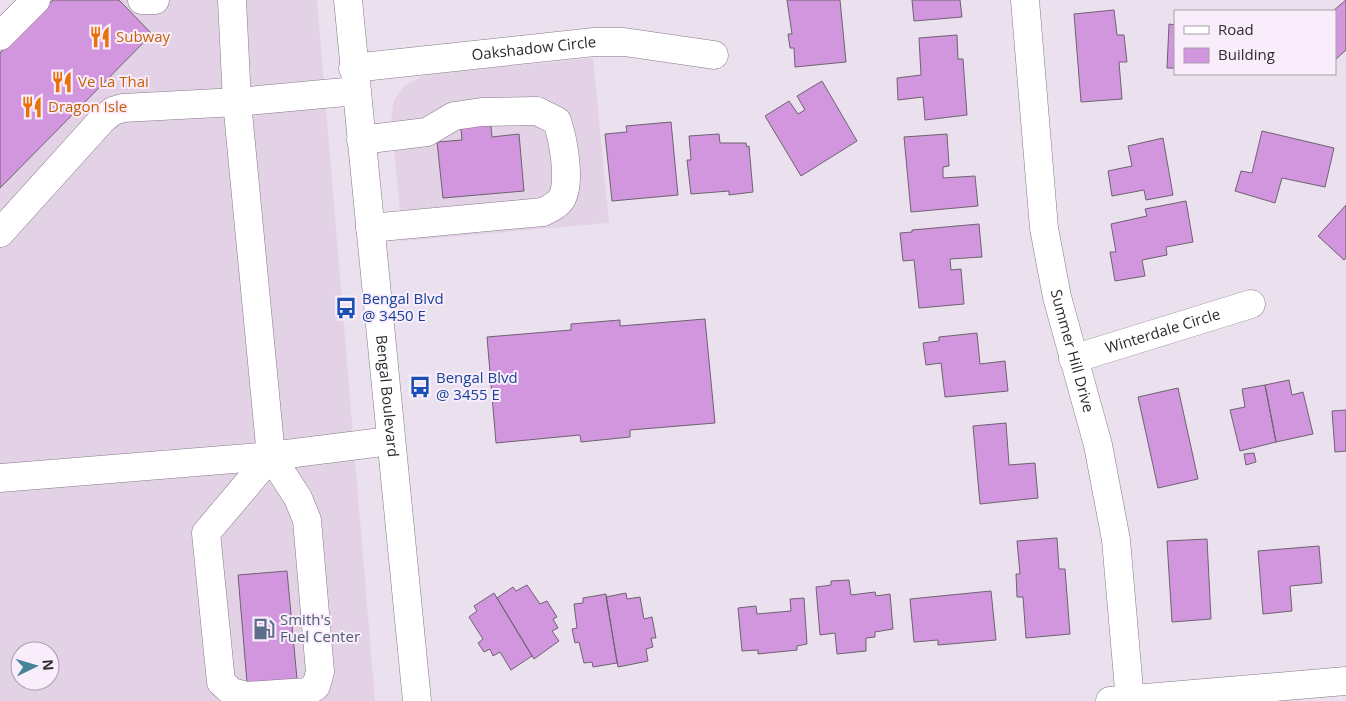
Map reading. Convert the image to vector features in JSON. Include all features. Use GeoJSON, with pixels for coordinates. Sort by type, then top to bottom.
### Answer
{"type":"FeatureCollection","features":[{"type":"Feature","properties":{"kind":"street"},"geometry":{"type":"LineString","coordinates":[[0,36],[36,0]]}},
{"type":"Feature","properties":{"kind":"street"},"geometry":{"type":"LineString","coordinates":[[142,0],[155,0]]}},
{"type":"Feature","properties":{"kind":"street"},"geometry":{"type":"LineString","coordinates":[[232,0],[237,102],[271,456],[298,498],[307,520],[320,672],[316,686],[307,692],[246,696],[232,692],[221,682],[206,534],[271,456]]}},
{"type":"Feature","properties":{"kind":"street","name":"Bengal Boulevard"},"geometry":{"type":"LineString","coordinates":[[348,0],[354,79],[390,441],[402,530],[418,701]]}},
{"type":"Feature","properties":{"kind":"street","name":"Summer Hill Drive"},"geometry":{"type":"LineString","coordinates":[[1025,0],[1044,228],[1057,297],[1098,445],[1116,540],[1123,700]]}},
{"type":"Feature","properties":{"kind":"street","name":"Oakshadow Circle"},"geometry":{"type":"LineString","coordinates":[[0,233],[102,120],[113,111],[123,108],[237,102],[354,79],[594,42],[624,42],[714,54]]}},
{"type":"Feature","properties":{"kind":"street"},"geometry":{"type":"LineString","coordinates":[[361,140],[427,132],[454,116],[482,112],[537,111],[557,121],[562,137],[566,186],[561,200],[543,212],[370,228]]}},
{"type":"Feature","properties":{"kind":"street","name":"Winterdale Circle"},"geometry":{"type":"LineString","coordinates":[[1073,359],[1251,304]]}},
{"type":"Feature","properties":{"kind":"street"},"geometry":{"type":"LineString","coordinates":[[0,478],[271,456],[390,441]]}},
{"type":"Feature","properties":{"kind":"street"},"geometry":{"type":"LineString","coordinates":[[1123,700],[1346,681]]}},
{"type":"Feature","properties":{"kind":"shaded area"},"geometry":{"type":"Polygon","coordinates":[[[16,0],[317,0],[375,701],[0,701],[0,15],[16,0]]]}},
{"type":"Feature","properties":{"kind":"shaded area"},"geometry":{"type":"Polygon","coordinates":[[[593,58],[609,223],[403,241],[391,120],[394,100],[404,86],[427,74],[593,58]]]}},
{"type":"Feature","properties":{"kind":"building"},"geometry":{"type":"Polygon","coordinates":[[[53,0],[119,0],[152,34],[0,188],[0,53],[53,0]]]}},
{"type":"Feature","properties":{"kind":"building"},"geometry":{"type":"Polygon","coordinates":[[[787,0],[840,0],[846,62],[795,67],[794,48],[790,48],[788,34],[792,34],[787,0]]]}},
{"type":"Feature","properties":{"kind":"building"},"geometry":{"type":"Polygon","coordinates":[[[912,0],[960,0],[962,17],[914,21],[912,0]]]}},
{"type":"Feature","properties":{"kind":"building"},"geometry":{"type":"Polygon","coordinates":[[[1346,0],[1346,50],[1336,59],[1336,10],[1334,10],[1346,0]]]}},
{"type":"Feature","properties":{"kind":"building"},"geometry":{"type":"Polygon","coordinates":[[[1114,10],[1117,35],[1124,35],[1127,62],[1119,62],[1122,99],[1081,102],[1074,14],[1114,10]]]}},
{"type":"Feature","properties":{"kind":"building"},"geometry":{"type":"Polygon","coordinates":[[[1169,24],[1174,25],[1174,68],[1167,68],[1169,24]]]}},
{"type":"Feature","properties":{"kind":"building"},"geometry":{"type":"Polygon","coordinates":[[[957,35],[958,59],[963,59],[967,115],[925,120],[923,97],[898,100],[897,78],[921,75],[919,38],[957,35]]]}},
{"type":"Feature","properties":{"kind":"building"},"geometry":{"type":"Polygon","coordinates":[[[822,81],[857,141],[801,176],[765,116],[789,101],[798,114],[805,110],[797,96],[822,81]]]}},
{"type":"Feature","properties":{"kind":"building"},"geometry":{"type":"Polygon","coordinates":[[[490,115],[492,137],[519,134],[524,191],[443,198],[437,142],[462,140],[460,118],[490,115]]]}},
{"type":"Feature","properties":{"kind":"building"},"geometry":{"type":"Polygon","coordinates":[[[671,122],[678,195],[612,201],[605,134],[627,132],[626,126],[671,122]]]}},
{"type":"Feature","properties":{"kind":"building"},"geometry":{"type":"Polygon","coordinates":[[[1262,131],[1334,148],[1325,187],[1282,178],[1275,203],[1235,191],[1241,171],[1252,173],[1262,131]]]}},
{"type":"Feature","properties":{"kind":"building"},"geometry":{"type":"Polygon","coordinates":[[[719,134],[720,143],[746,143],[747,147],[749,146],[753,192],[729,195],[729,191],[691,194],[687,160],[691,160],[689,136],[719,134]]]}},
{"type":"Feature","properties":{"kind":"building"},"geometry":{"type":"Polygon","coordinates":[[[947,134],[949,166],[943,167],[943,178],[975,176],[978,206],[911,212],[904,137],[947,134]]]}},
{"type":"Feature","properties":{"kind":"building"},"geometry":{"type":"Polygon","coordinates":[[[1163,138],[1173,195],[1146,200],[1144,190],[1112,196],[1108,171],[1132,166],[1128,146],[1163,138]]]}},
{"type":"Feature","properties":{"kind":"building"},"geometry":{"type":"Polygon","coordinates":[[[1186,201],[1193,242],[1166,247],[1167,255],[1142,260],[1145,276],[1115,281],[1110,252],[1116,252],[1111,224],[1147,216],[1145,209],[1186,201]]]}},
{"type":"Feature","properties":{"kind":"building"},"geometry":{"type":"Polygon","coordinates":[[[1346,205],[1346,258],[1344,260],[1318,236],[1346,205]]]}},
{"type":"Feature","properties":{"kind":"building"},"geometry":{"type":"Polygon","coordinates":[[[979,224],[982,257],[950,259],[951,270],[961,269],[964,304],[919,308],[914,260],[903,261],[900,233],[912,232],[912,230],[979,224]]]}},
{"type":"Feature","properties":{"kind":"building"},"geometry":{"type":"Polygon","coordinates":[[[705,319],[715,423],[630,430],[630,437],[581,442],[580,435],[496,443],[487,337],[571,330],[571,324],[620,320],[620,326],[705,319]]]}},
{"type":"Feature","properties":{"kind":"building"},"geometry":{"type":"Polygon","coordinates":[[[977,333],[980,364],[1005,361],[1008,391],[945,397],[941,363],[926,365],[923,343],[939,341],[939,337],[977,333]]]}},
{"type":"Feature","properties":{"kind":"building"},"geometry":{"type":"Polygon","coordinates":[[[1289,380],[1292,395],[1303,392],[1313,434],[1276,442],[1265,385],[1289,380]]]}},
{"type":"Feature","properties":{"kind":"building"},"geometry":{"type":"Polygon","coordinates":[[[1265,385],[1276,442],[1240,451],[1230,410],[1245,407],[1242,389],[1265,385]]]}},
{"type":"Feature","properties":{"kind":"building"},"geometry":{"type":"Polygon","coordinates":[[[1178,388],[1198,479],[1158,488],[1138,397],[1178,388]]]}},
{"type":"Feature","properties":{"kind":"building"},"geometry":{"type":"Polygon","coordinates":[[[1346,410],[1346,451],[1335,452],[1332,411],[1346,410]]]}},
{"type":"Feature","properties":{"kind":"building"},"geometry":{"type":"Polygon","coordinates":[[[1006,423],[1009,465],[1035,463],[1038,498],[980,504],[973,426],[1006,423]]]}},
{"type":"Feature","properties":{"kind":"building"},"geometry":{"type":"Polygon","coordinates":[[[1254,453],[1256,462],[1246,465],[1244,454],[1254,453]]]}},
{"type":"Feature","properties":{"kind":"building"},"geometry":{"type":"Polygon","coordinates":[[[1057,538],[1059,569],[1065,569],[1070,634],[1026,638],[1023,597],[1017,597],[1016,574],[1020,574],[1017,541],[1057,538]]]}},
{"type":"Feature","properties":{"kind":"building"},"geometry":{"type":"Polygon","coordinates":[[[1207,539],[1211,619],[1172,622],[1167,541],[1207,539]]]}},
{"type":"Feature","properties":{"kind":"building"},"geometry":{"type":"Polygon","coordinates":[[[1319,546],[1322,583],[1290,586],[1292,611],[1263,614],[1258,551],[1319,546]]]}},
{"type":"Feature","properties":{"kind":"building"},"geometry":{"type":"Polygon","coordinates":[[[287,571],[297,679],[247,683],[238,575],[287,571]]]}},
{"type":"Feature","properties":{"kind":"building"},"geometry":{"type":"Polygon","coordinates":[[[849,580],[851,595],[875,592],[876,596],[890,594],[893,629],[875,632],[875,637],[866,638],[866,651],[837,654],[835,633],[820,635],[816,587],[831,585],[831,581],[849,580]]]}},
{"type":"Feature","properties":{"kind":"building"},"geometry":{"type":"Polygon","coordinates":[[[527,585],[540,604],[547,601],[557,617],[553,619],[558,628],[552,631],[559,641],[534,659],[497,598],[513,587],[516,591],[527,585]]]}},
{"type":"Feature","properties":{"kind":"building"},"geometry":{"type":"Polygon","coordinates":[[[991,591],[996,640],[938,645],[938,640],[914,642],[910,599],[991,591]]]}},
{"type":"Feature","properties":{"kind":"building"},"geometry":{"type":"Polygon","coordinates":[[[494,593],[532,656],[511,670],[500,652],[493,656],[490,649],[484,652],[478,643],[483,639],[469,617],[477,611],[474,606],[494,593]]]}},
{"type":"Feature","properties":{"kind":"building"},"geometry":{"type":"Polygon","coordinates":[[[626,593],[627,599],[640,597],[644,619],[652,617],[656,638],[651,638],[653,647],[646,649],[648,661],[618,667],[606,597],[626,593]]]}},
{"type":"Feature","properties":{"kind":"building"},"geometry":{"type":"Polygon","coordinates":[[[606,594],[617,663],[593,667],[592,662],[584,663],[579,642],[575,643],[572,629],[577,628],[574,604],[583,603],[583,598],[606,594]]]}},
{"type":"Feature","properties":{"kind":"building"},"geometry":{"type":"Polygon","coordinates":[[[804,598],[807,644],[797,646],[797,650],[758,654],[758,650],[742,651],[738,608],[756,606],[757,614],[791,611],[790,599],[804,598]]]}},
{"type":"Feature","properties":{"kind":"place","name":"Subway"},"geometry":{"type":"Point","coordinates":[100,37]}},
{"type":"Feature","properties":{"kind":"place","name":"Ve La Thai"},"geometry":{"type":"Point","coordinates":[62,82]}},
{"type":"Feature","properties":{"kind":"place","name":"Dragon Isle"},"geometry":{"type":"Point","coordinates":[32,107]}},
{"type":"Feature","properties":{"kind":"place","name":"Bengal Blvd @ 3450 E"},"geometry":{"type":"Point","coordinates":[346,308]}},
{"type":"Feature","properties":{"kind":"place","name":"Bengal Blvd @ 3455 E"},"geometry":{"type":"Point","coordinates":[420,387]}},
{"type":"Feature","properties":{"kind":"place","name":"Smith's Fuel Center"},"geometry":{"type":"Point","coordinates":[264,629]}}]}
